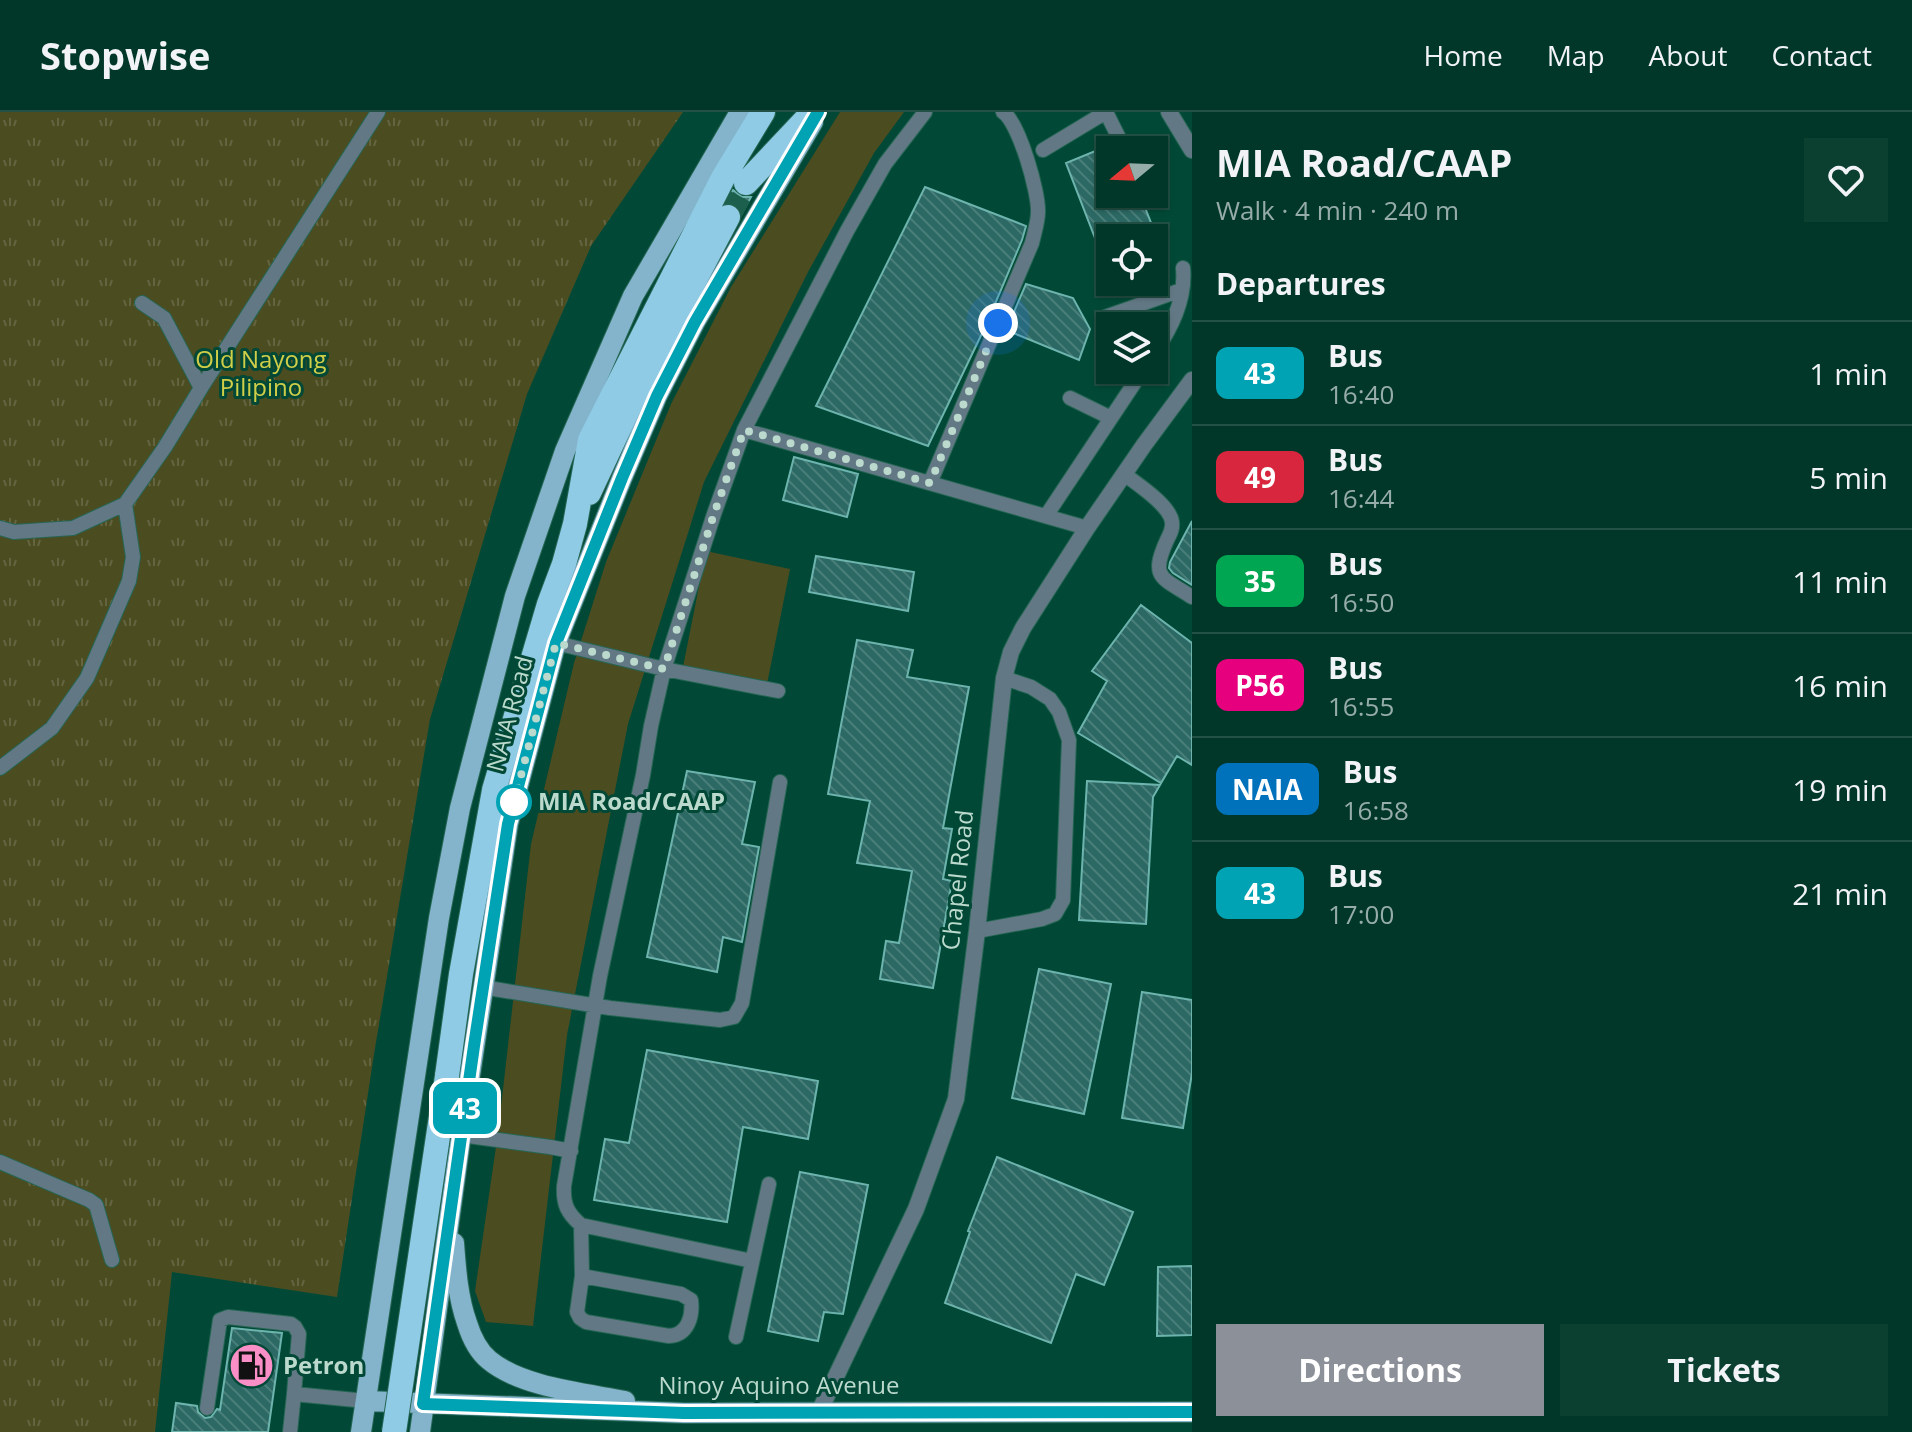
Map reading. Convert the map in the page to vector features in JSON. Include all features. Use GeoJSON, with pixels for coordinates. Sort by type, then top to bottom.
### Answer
{"type":"FeatureCollection","features":[{"type":"Feature","properties":{"kind":"highway"},"geometry":{"type":"LineString","coordinates":[[394,1432],[461,974],[494,790],[575,524],[590,440],[723,178],[763,112]]}},
{"type":"Feature","properties":{"kind":"highway"},"geometry":{"type":"LineString","coordinates":[[746,183],[816,112]]}},
{"type":"Feature","properties":{"kind":"highway"},"geometry":{"type":"LineString","coordinates":[[575,524],[639,386],[728,217]]}},
{"type":"Feature","properties":{"kind":"main road","name":"NAIA Road"},"geometry":{"type":"LineString","coordinates":[[361,1432],[439,918],[460,808],[515,596],[565,451],[633,296],[740,112]]}},
{"type":"Feature","properties":{"kind":"main road","name":"NAIA Road"},"geometry":{"type":"LineString","coordinates":[[420,1432],[508,824],[556,643],[657,396],[695,322],[816,112]]}},
{"type":"Feature","properties":{"kind":"main road"},"geometry":{"type":"LineString","coordinates":[[450,1209],[461,1302],[472,1337],[487,1358],[500,1368],[527,1380],[684,1413]]}},
{"type":"Feature","properties":{"kind":"main road","name":"Ninoy Aquino Avenue"},"geometry":{"type":"LineString","coordinates":[[366,1401],[684,1413],[1192,1412]]}},
{"type":"Feature","properties":{"kind":"street"},"geometry":{"type":"LineString","coordinates":[[1169,112],[1190,144]]}},
{"type":"Feature","properties":{"kind":"street","name":"Chapel Road"},"geometry":{"type":"LineString","coordinates":[[819,1412],[916,1209],[956,1099],[1004,678],[1011,652],[1087,528],[1192,380]]}},
{"type":"Feature","properties":{"kind":"lane"},"geometry":{"type":"LineString","coordinates":[[0,528],[14,532],[73,528],[125,504],[165,447],[378,112]]}},
{"type":"Feature","properties":{"kind":"lane"},"geometry":{"type":"LineString","coordinates":[[752,1261],[581,1225],[563,1200],[600,976],[664,669],[714,514],[744,430],[847,231],[885,164],[925,112]]}},
{"type":"Feature","properties":{"kind":"lane"},"geometry":{"type":"LineString","coordinates":[[930,483],[1032,243],[1039,214],[1021,141],[1010,116],[1003,112]]}},
{"type":"Feature","properties":{"kind":"lane"},"geometry":{"type":"LineString","coordinates":[[1043,150],[1106,112],[1118,136]]}},
{"type":"Feature","properties":{"kind":"lane"},"geometry":{"type":"LineString","coordinates":[[1168,333],[1179,308],[1183,268]]}},
{"type":"Feature","properties":{"kind":"lane"},"geometry":{"type":"LineString","coordinates":[[1119,312],[1181,290]]}},
{"type":"Feature","properties":{"kind":"lane"},"geometry":{"type":"LineString","coordinates":[[142,303],[164,318],[201,388]]}},
{"type":"Feature","properties":{"kind":"lane"},"geometry":{"type":"LineString","coordinates":[[1046,516],[1134,384]]}},
{"type":"Feature","properties":{"kind":"lane"},"geometry":{"type":"LineString","coordinates":[[1070,398],[1111,418]]}},
{"type":"Feature","properties":{"kind":"lane"},"geometry":{"type":"LineString","coordinates":[[744,430],[1087,528]]}},
{"type":"Feature","properties":{"kind":"lane"},"geometry":{"type":"LineString","coordinates":[[1124,474],[1145,489],[1169,513],[1172,530],[1158,561],[1158,568],[1163,578],[1192,597]]}},
{"type":"Feature","properties":{"kind":"lane"},"geometry":{"type":"LineString","coordinates":[[0,768],[52,728],[87,678],[129,581],[133,557],[125,504]]}},
{"type":"Feature","properties":{"kind":"lane"},"geometry":{"type":"LineString","coordinates":[[556,643],[664,669],[778,691]]}},
{"type":"Feature","properties":{"kind":"lane"},"geometry":{"type":"LineString","coordinates":[[977,931],[1042,919],[1055,914],[1063,900],[1069,740],[1059,712],[1050,699],[1031,687],[1004,678]]}},
{"type":"Feature","properties":{"kind":"lane"},"geometry":{"type":"LineString","coordinates":[[482,987],[597,1006],[720,1020],[734,1017],[742,1003],[780,782]]}},
{"type":"Feature","properties":{"kind":"lane"},"geometry":{"type":"LineString","coordinates":[[461,1135],[571,1151]]}},
{"type":"Feature","properties":{"kind":"lane"},"geometry":{"type":"LineString","coordinates":[[0,1162],[96,1205],[112,1260]]}},
{"type":"Feature","properties":{"kind":"lane"},"geometry":{"type":"LineString","coordinates":[[736,1337],[769,1184]]}},
{"type":"Feature","properties":{"kind":"lane"},"geometry":{"type":"LineString","coordinates":[[581,1225],[582,1276],[577,1312],[580,1318],[586,1322],[669,1336],[677,1336],[685,1330],[692,1311],[691,1300],[681,1294],[582,1276]]}},
{"type":"Feature","properties":{"kind":"lane"},"geometry":{"type":"LineString","coordinates":[[207,1408],[220,1320],[228,1317],[291,1324],[299,1334],[290,1432]]}},
{"type":"Feature","properties":{"kind":"lane"},"geometry":{"type":"LineString","coordinates":[[294,1394],[366,1401]]}},
{"type":"Feature","properties":{"kind":"green space","name":"Old Nayong Pilipino"},"geometry":{"type":"Polygon","coordinates":[[[0,112],[683,112],[591,246],[527,394],[430,719],[337,1297],[172,1272],[155,1432],[0,1432],[0,112]]]}},
{"type":"Feature","properties":{"kind":"green space"},"geometry":{"type":"Polygon","coordinates":[[[840,112],[904,112],[874,153],[808,272],[704,482],[628,724],[567,1035],[533,1326],[486,1322],[475,1291],[498,1133],[531,844],[574,663],[606,562],[671,404],[731,287],[840,112]]]}},
{"type":"Feature","properties":{"kind":"green space"},"geometry":{"type":"Polygon","coordinates":[[[706,551],[790,569],[767,684],[683,667],[706,551]]]}},
{"type":"Feature","properties":{"kind":"building"},"geometry":{"type":"Polygon","coordinates":[[[1096,151],[1096,208],[1145,208],[1151,224],[1096,224],[1095,238],[1066,163],[1096,151]]]}},
{"type":"Feature","properties":{"kind":"building"},"geometry":{"type":"Polygon","coordinates":[[[925,187],[1026,226],[987,323],[928,446],[816,406],[925,187]]]}},
{"type":"Feature","properties":{"kind":"building"},"geometry":{"type":"Polygon","coordinates":[[[733,190],[742,197],[751,197],[742,213],[736,204],[728,202],[733,190]]]}},
{"type":"Feature","properties":{"kind":"building"},"geometry":{"type":"Polygon","coordinates":[[[1026,284],[1073,298],[1090,329],[1079,360],[1006,330],[1026,284]]]}},
{"type":"Feature","properties":{"kind":"building"},"geometry":{"type":"Polygon","coordinates":[[[794,457],[858,474],[847,517],[783,500],[794,457]]]}},
{"type":"Feature","properties":{"kind":"building"},"geometry":{"type":"Polygon","coordinates":[[[1192,521],[1192,585],[1169,568],[1192,521]]]}},
{"type":"Feature","properties":{"kind":"building"},"geometry":{"type":"Polygon","coordinates":[[[816,556],[914,572],[908,611],[809,592],[816,556]]]}},
{"type":"Feature","properties":{"kind":"building"},"geometry":{"type":"Polygon","coordinates":[[[1141,605],[1192,643],[1192,765],[1177,756],[1161,783],[1078,733],[1107,681],[1092,671],[1141,605]]]}},
{"type":"Feature","properties":{"kind":"building"},"geometry":{"type":"Polygon","coordinates":[[[857,640],[913,650],[907,677],[969,687],[943,828],[952,829],[943,879],[952,881],[933,988],[880,979],[886,941],[899,943],[912,871],[857,863],[870,801],[828,794],[857,640]]]}},
{"type":"Feature","properties":{"kind":"building"},"geometry":{"type":"Polygon","coordinates":[[[687,771],[755,782],[742,844],[759,847],[742,942],[723,937],[717,972],[647,957],[687,771]]]}},
{"type":"Feature","properties":{"kind":"building"},"geometry":{"type":"Polygon","coordinates":[[[1087,781],[1160,785],[1153,797],[1146,924],[1079,920],[1087,781]]]}},
{"type":"Feature","properties":{"kind":"building"},"geometry":{"type":"Polygon","coordinates":[[[1039,969],[1111,984],[1084,1114],[1012,1098],[1039,969]]]}},
{"type":"Feature","properties":{"kind":"building"},"geometry":{"type":"Polygon","coordinates":[[[1142,992],[1192,1000],[1192,1073],[1183,1128],[1122,1118],[1142,992]]]}},
{"type":"Feature","properties":{"kind":"building"},"geometry":{"type":"Polygon","coordinates":[[[647,1050],[818,1081],[808,1139],[743,1127],[727,1222],[594,1200],[605,1139],[629,1143],[647,1050]]]}},
{"type":"Feature","properties":{"kind":"building"},"geometry":{"type":"Polygon","coordinates":[[[997,1157],[1133,1212],[1104,1285],[1076,1274],[1051,1343],[945,1303],[968,1231],[997,1157]]]}},
{"type":"Feature","properties":{"kind":"building"},"geometry":{"type":"Polygon","coordinates":[[[800,1172],[868,1185],[843,1314],[824,1312],[818,1341],[768,1331],[800,1172]]]}},
{"type":"Feature","properties":{"kind":"building"},"geometry":{"type":"Polygon","coordinates":[[[1192,1266],[1192,1335],[1157,1336],[1158,1267],[1192,1266]]]}},
{"type":"Feature","properties":{"kind":"building","name":"Petron"},"geometry":{"type":"Polygon","coordinates":[[[232,1328],[282,1333],[268,1432],[172,1432],[176,1403],[197,1406],[198,1412],[205,1418],[220,1410],[232,1328]]]}},
{"type":"Feature","properties":{"kind":"tunnel"},"geometry":{"type":"LineString","coordinates":[[728,217],[746,183]]}},
{"type":"Feature","properties":{"kind":"bus line","name":"43"},"geometry":{"type":"LineString","coordinates":[[818,112],[695,322],[657,396],[556,643],[508,824],[423,1404],[684,1413],[1192,1412]]}},
{"type":"Feature","properties":{"kind":"place","name":"MIA Road/CAAP"},"geometry":{"type":"Point","coordinates":[514,802]}},
{"type":"Feature","properties":{"kind":"place","name":"Petron"},"geometry":{"type":"Point","coordinates":[252,1366]}},
{"type":"Feature","properties":{"kind":"route"},"geometry":{"type":"LineString","coordinates":[[514,802],[556,643],[664,669],[744,430],[930,483],[998,323]]}}]}
